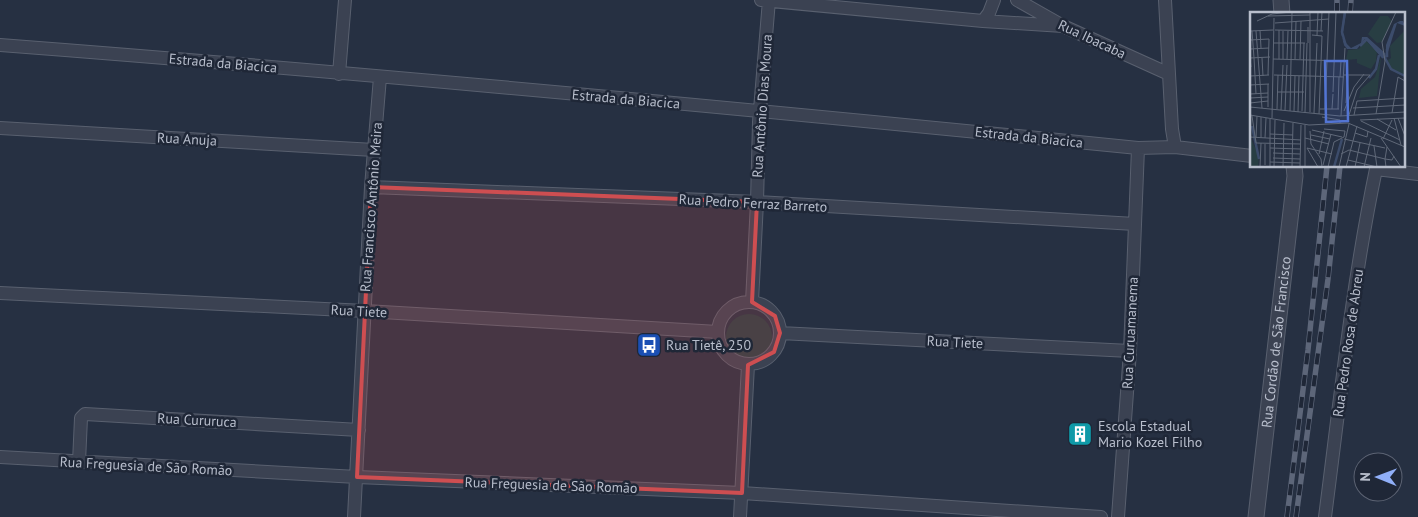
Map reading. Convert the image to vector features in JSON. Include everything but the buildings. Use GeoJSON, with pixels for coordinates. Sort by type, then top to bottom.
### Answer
{"type":"FeatureCollection","features":[{"type":"Feature","properties":{"kind":"street"},"geometry":{"type":"LineString","coordinates":[[339,74],[345,0]]}},
{"type":"Feature","properties":{"kind":"street"},"geometry":{"type":"LineString","coordinates":[[766,0],[983,21],[1063,26]]}},
{"type":"Feature","properties":{"kind":"street","name":"Rua Antônio Dias Moura"},"geometry":{"type":"LineString","coordinates":[[752,302],[766,0]]}},
{"type":"Feature","properties":{"kind":"street"},"geometry":{"type":"LineString","coordinates":[[983,21],[989,13],[994,0]]}},
{"type":"Feature","properties":{"kind":"street","name":"Rua Ibacaba"},"geometry":{"type":"LineString","coordinates":[[1017,0],[1063,26],[1169,74]]}},
{"type":"Feature","properties":{"kind":"street"},"geometry":{"type":"LineString","coordinates":[[1165,0],[1172,129],[1175,147]]}},
{"type":"Feature","properties":{"kind":"street","name":"Estrada da Biacica"},"geometry":{"type":"LineString","coordinates":[[0,45],[760,110],[1138,148],[1175,147],[1250,156]]}},
{"type":"Feature","properties":{"kind":"street","name":"Rua Francisco Antônio Meira"},"geometry":{"type":"LineString","coordinates":[[354,517],[371,187],[380,77]]}},
{"type":"Feature","properties":{"kind":"street","name":"Rua Anuja"},"geometry":{"type":"LineString","coordinates":[[0,128],[374,150]]}},
{"type":"Feature","properties":{"kind":"street","name":"Rua Curuamanema"},"geometry":{"type":"LineString","coordinates":[[1118,517],[1130,351],[1138,148]]}},
{"type":"Feature","properties":{"kind":"street","name":"Rua Cordão de São Francisco"},"geometry":{"type":"LineString","coordinates":[[1256,517],[1295,176],[1294,168]]}},
{"type":"Feature","properties":{"kind":"street","name":"Rua Pedro Rosa de Abreu"},"geometry":{"type":"LineString","coordinates":[[1325,517],[1356,278],[1376,169],[1418,174]]}},
{"type":"Feature","properties":{"kind":"street","name":"Rua Pedro Ferraz Barreto"},"geometry":{"type":"LineString","coordinates":[[371,187],[757,202],[1135,224]]}},
{"type":"Feature","properties":{"kind":"street","name":"Rua Tiete"},"geometry":{"type":"LineString","coordinates":[[0,293],[365,311],[718,332]]}},
{"type":"Feature","properties":{"kind":"street"},"geometry":{"type":"LineString","coordinates":[[742,302],[752,302],[761,304],[769,309],[779,324],[780,333],[779,343],[767,359],[748,365],[730,358],[723,351],[719,342],[718,332],[720,322],[725,313],[733,306],[742,302]]}},
{"type":"Feature","properties":{"kind":"street","name":"Rua Tiete"},"geometry":{"type":"LineString","coordinates":[[780,333],[1130,351]]}},
{"type":"Feature","properties":{"kind":"street"},"geometry":{"type":"LineString","coordinates":[[740,517],[748,365]]}},
{"type":"Feature","properties":{"kind":"street","name":"Rua Cururuca"},"geometry":{"type":"LineString","coordinates":[[79,462],[81,418],[84,414],[359,430]]}},
{"type":"Feature","properties":{"kind":"street","name":"Rua Freguesia de São Romão"},"geometry":{"type":"LineString","coordinates":[[0,457],[357,477],[742,493],[1101,517]]}},
{"type":"Feature","properties":{"kind":"highlighted area"},"geometry":{"type":"Polygon","coordinates":[[[371,187],[757,202],[752,302],[775,316],[780,333],[774,352],[748,365],[742,493],[357,477],[371,187]]]}},
{"type":"Feature","properties":{"kind":"green space"},"geometry":{"type":"Polygon","coordinates":[[[744,314],[754,314],[768,324],[772,337],[768,350],[762,356],[754,360],[744,360],[730,350],[726,342],[726,332],[736,318],[744,314]]]}},
{"type":"Feature","properties":{"kind":"railway"},"geometry":{"type":"LineString","coordinates":[[1337,0],[1337,12]]}},
{"type":"Feature","properties":{"kind":"railway"},"geometry":{"type":"LineString","coordinates":[[1350,12],[1351,0]]}},
{"type":"Feature","properties":{"kind":"railway"},"geometry":{"type":"LineString","coordinates":[[1287,517],[1308,350],[1327,168]]}},
{"type":"Feature","properties":{"kind":"railway"},"geometry":{"type":"LineString","coordinates":[[1296,517],[1328,279],[1340,168]]}},
{"type":"Feature","properties":{"kind":"place","name":"Rua Tietê, 250"},"geometry":{"type":"Point","coordinates":[649,345]}},
{"type":"Feature","properties":{"kind":"place","name":"Escola Estadual Mario Kozel Filho"},"geometry":{"type":"Point","coordinates":[1080,434]}}]}
